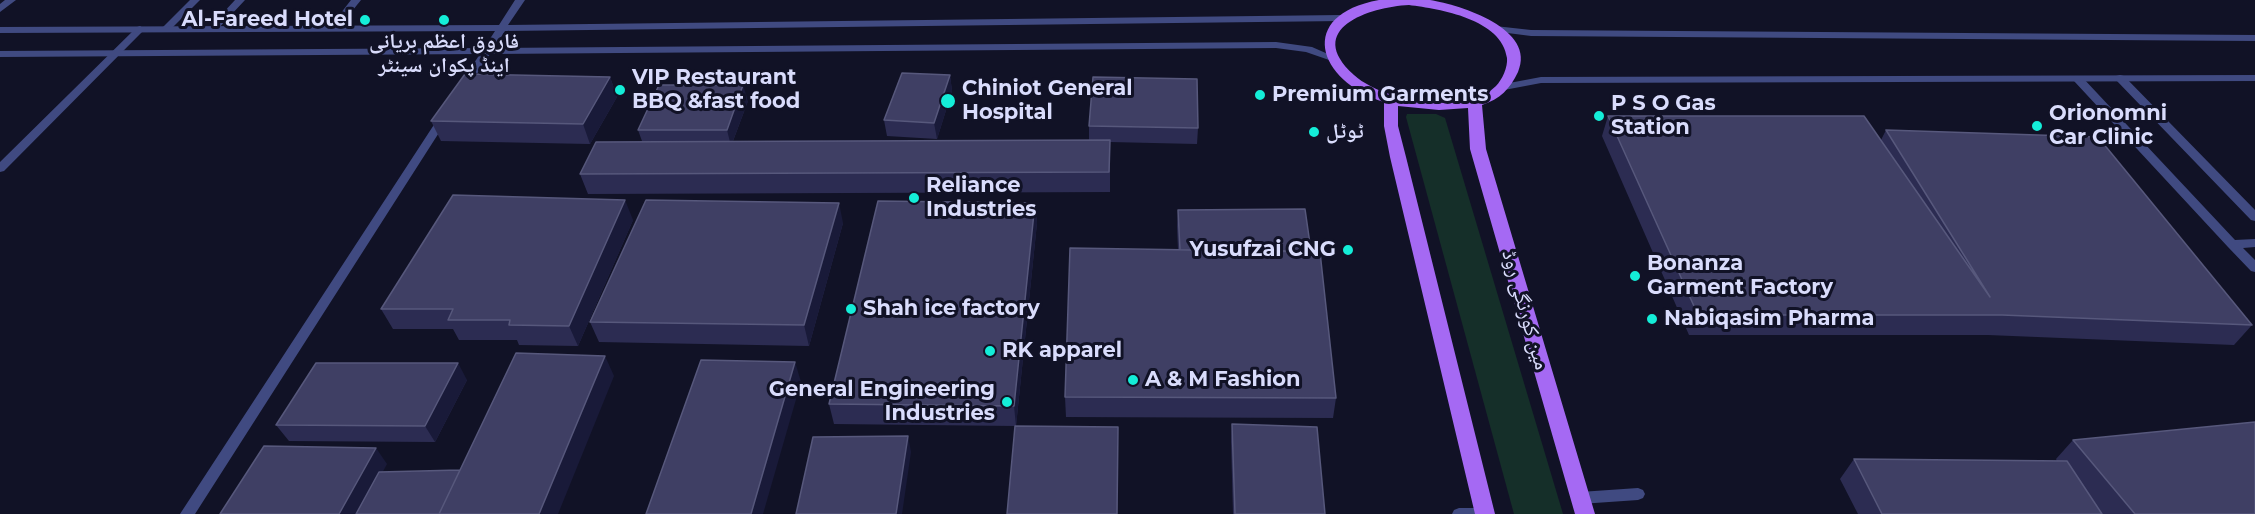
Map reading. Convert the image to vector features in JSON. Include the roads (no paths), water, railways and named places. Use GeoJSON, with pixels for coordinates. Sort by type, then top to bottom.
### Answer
{"type":"FeatureCollection","features":[{"type":"Feature","properties":{"kind":"main road"},"geometry":{"type":"LineString","coordinates":[[1409,1],[1455,5],[1495,29],[1508,43],[1515,58],[1513,73],[1504,87],[1475,103],[1422,106],[1390,100],[1351,80],[1332,58],[1330,41],[1342,18],[1365,4],[1409,1]]}},
{"type":"Feature","properties":{"kind":"main road"},"geometry":{"type":"LineString","coordinates":[[1390,100],[1390,126],[1485,514]]}},
{"type":"Feature","properties":{"kind":"main road","name":"مین کورنگی روڈ"},"geometry":{"type":"LineString","coordinates":[[1475,103],[1478,149],[1582,506]]}},
{"type":"Feature","properties":{"kind":"street"},"geometry":{"type":"LineString","coordinates":[[0,9],[11,0]]}},
{"type":"Feature","properties":{"kind":"street"},"geometry":{"type":"LineString","coordinates":[[166,29],[195,0]]}},
{"type":"Feature","properties":{"kind":"street"},"geometry":{"type":"LineString","coordinates":[[213,29],[240,0]]}},
{"type":"Feature","properties":{"kind":"street"},"geometry":{"type":"LineString","coordinates":[[333,29],[357,0]]}},
{"type":"Feature","properties":{"kind":"street"},"geometry":{"type":"LineString","coordinates":[[187,514],[520,0]]}},
{"type":"Feature","properties":{"kind":"street"},"geometry":{"type":"LineString","coordinates":[[0,30],[502,28],[1342,18]]}},
{"type":"Feature","properties":{"kind":"street"},"geometry":{"type":"LineString","coordinates":[[0,168],[140,29]]}},
{"type":"Feature","properties":{"kind":"street"},"geometry":{"type":"LineString","coordinates":[[1495,29],[1566,33],[2255,38]]}},
{"type":"Feature","properties":{"kind":"street"},"geometry":{"type":"LineString","coordinates":[[0,54],[1276,45],[1308,49],[1332,58]]}},
{"type":"Feature","properties":{"kind":"street"},"geometry":{"type":"LineString","coordinates":[[2120,78],[2255,217]]}},
{"type":"Feature","properties":{"kind":"street"},"geometry":{"type":"LineString","coordinates":[[1504,87],[1541,80],[2255,78]]}},
{"type":"Feature","properties":{"kind":"street"},"geometry":{"type":"LineString","coordinates":[[2078,79],[2255,268]]}},
{"type":"Feature","properties":{"kind":"street"},"geometry":{"type":"LineString","coordinates":[[2232,244],[2255,243]]}},
{"type":"Feature","properties":{"kind":"street"},"geometry":{"type":"LineString","coordinates":[[1582,506],[1638,494]]}},
{"type":"Feature","properties":{"kind":"street"},"geometry":{"type":"LineString","coordinates":[[1459,514],[1485,514]]}},
{"type":"Feature","properties":{"kind":"place","name":"Al-Fareed Hotel"},"geometry":{"type":"Point","coordinates":[365,20]}},
{"type":"Feature","properties":{"kind":"place","name":"فاروق اعظم بریانی اینڈ پکوان سینٹر"},"geometry":{"type":"Point","coordinates":[444,20]}},
{"type":"Feature","properties":{"kind":"place","name":"VIP Restaurant BBQ &fast food"},"geometry":{"type":"Point","coordinates":[620,90]}},
{"type":"Feature","properties":{"kind":"place","name":"Premium Garments"},"geometry":{"type":"Point","coordinates":[1260,95]}},
{"type":"Feature","properties":{"kind":"place","name":"Chiniot General Hospital"},"geometry":{"type":"Point","coordinates":[948,101]}},
{"type":"Feature","properties":{"kind":"place","name":"P S O Gas Station"},"geometry":{"type":"Point","coordinates":[1599,116]}},
{"type":"Feature","properties":{"kind":"place","name":"Orionomni Car Clinic"},"geometry":{"type":"Point","coordinates":[2037,126]}},
{"type":"Feature","properties":{"kind":"place","name":"ٹوٹل"},"geometry":{"type":"Point","coordinates":[1314,132]}},
{"type":"Feature","properties":{"kind":"place","name":"Reliance Industries"},"geometry":{"type":"Point","coordinates":[914,198]}},
{"type":"Feature","properties":{"kind":"place","name":"Yusufzai CNG"},"geometry":{"type":"Point","coordinates":[1348,250]}},
{"type":"Feature","properties":{"kind":"place","name":"Bonanza Garment Factory"},"geometry":{"type":"Point","coordinates":[1635,276]}},
{"type":"Feature","properties":{"kind":"place","name":"Shah ice factory"},"geometry":{"type":"Point","coordinates":[851,309]}},
{"type":"Feature","properties":{"kind":"place","name":"Nabiqasim Pharma"},"geometry":{"type":"Point","coordinates":[1652,319]}},
{"type":"Feature","properties":{"kind":"place","name":"RK apparel"},"geometry":{"type":"Point","coordinates":[990,351]}},
{"type":"Feature","properties":{"kind":"place","name":"A & M Fashion"},"geometry":{"type":"Point","coordinates":[1133,380]}},
{"type":"Feature","properties":{"kind":"place","name":"General Engineering Industries"},"geometry":{"type":"Point","coordinates":[1007,402]}}]}
